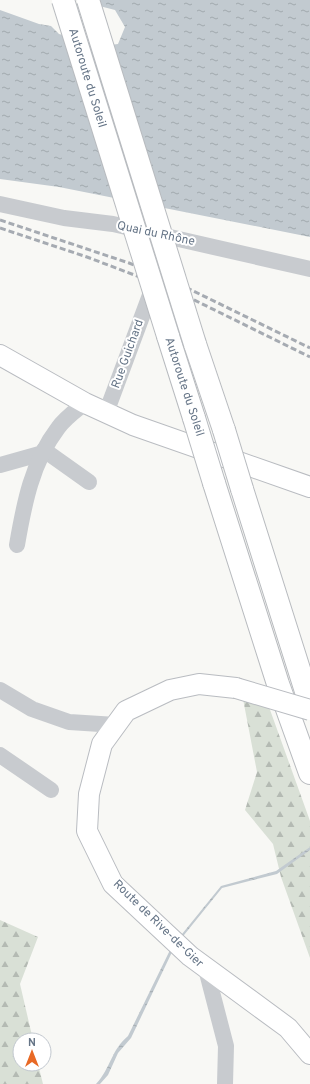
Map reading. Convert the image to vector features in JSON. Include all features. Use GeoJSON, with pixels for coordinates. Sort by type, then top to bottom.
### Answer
{"type":"FeatureCollection","features":[{"type":"Feature","properties":{"kind":"highway","name":"Autoroute du Soleil"},"geometry":{"type":"LineString","coordinates":[[63,0],[214,484],[278,684],[310,773]]}},
{"type":"Feature","properties":{"kind":"highway","name":"Autoroute du Soleil"},"geometry":{"type":"LineString","coordinates":[[88,0],[194,344],[224,430],[310,704]]}},
{"type":"Feature","properties":{"kind":"main road"},"geometry":{"type":"LineString","coordinates":[[0,355],[85,403],[106,413],[169,439],[310,487]]}},
{"type":"Feature","properties":{"kind":"main road","name":"Route de Rive-de-Gier"},"geometry":{"type":"LineString","coordinates":[[310,710],[236,688],[199,684],[170,690],[126,711],[102,744],[89,794],[87,831],[114,884],[206,969],[288,1028],[310,1054]]}},
{"type":"Feature","properties":{"kind":"street","name":"Quai du Rhône"},"geometry":{"type":"LineString","coordinates":[[0,204],[64,218],[113,224],[169,241],[310,269]]}},
{"type":"Feature","properties":{"kind":"street","name":"Rue Guichard"},"geometry":{"type":"LineString","coordinates":[[106,413],[150,295]]}},
{"type":"Feature","properties":{"kind":"street"},"geometry":{"type":"LineString","coordinates":[[17,545],[30,483],[43,452],[58,428],[85,403]]}},
{"type":"Feature","properties":{"kind":"street"},"geometry":{"type":"LineString","coordinates":[[0,465],[43,452],[89,482]]}},
{"type":"Feature","properties":{"kind":"street"},"geometry":{"type":"LineString","coordinates":[[0,690],[32,709],[69,722],[116,725]]}},
{"type":"Feature","properties":{"kind":"street"},"geometry":{"type":"LineString","coordinates":[[0,755],[51,790]]}},
{"type":"Feature","properties":{"kind":"street"},"geometry":{"type":"LineString","coordinates":[[206,969],[226,1046],[225,1084]]}},
{"type":"Feature","properties":{"kind":"green space"},"geometry":{"type":"Polygon","coordinates":[[[243,699],[269,707],[310,821],[310,958],[281,877],[273,844],[245,810],[257,772],[243,699]]]}},
{"type":"Feature","properties":{"kind":"green space"},"geometry":{"type":"Polygon","coordinates":[[[0,920],[38,937],[20,984],[31,1032],[12,1032],[12,1072],[40,1072],[43,1084],[0,1084],[0,920]]]}},
{"type":"Feature","properties":{"kind":"water"},"geometry":{"type":"Polygon","coordinates":[[[76,0],[310,0],[310,237],[59,187],[0,179],[0,10],[39,24],[51,26],[59,34],[103,46],[118,44],[125,27],[115,10],[76,0]]]}},
{"type":"Feature","properties":{"kind":"water"},"geometry":{"type":"Polygon","coordinates":[[[310,847],[310,850],[277,874],[222,888],[180,940],[178,939],[221,886],[276,871],[310,847]]]}},
{"type":"Feature","properties":{"kind":"water"},"geometry":{"type":"Polygon","coordinates":[[[171,948],[173,950],[131,1038],[118,1053],[108,1075],[100,1084],[96,1084],[105,1072],[114,1053],[122,1041],[128,1036],[171,948]]]}},
{"type":"Feature","properties":{"kind":"railway"},"geometry":{"type":"LineString","coordinates":[[0,220],[129,263],[177,283],[310,348]]}},
{"type":"Feature","properties":{"kind":"railway"},"geometry":{"type":"LineString","coordinates":[[0,228],[87,257],[174,290],[310,357]]}}]}
